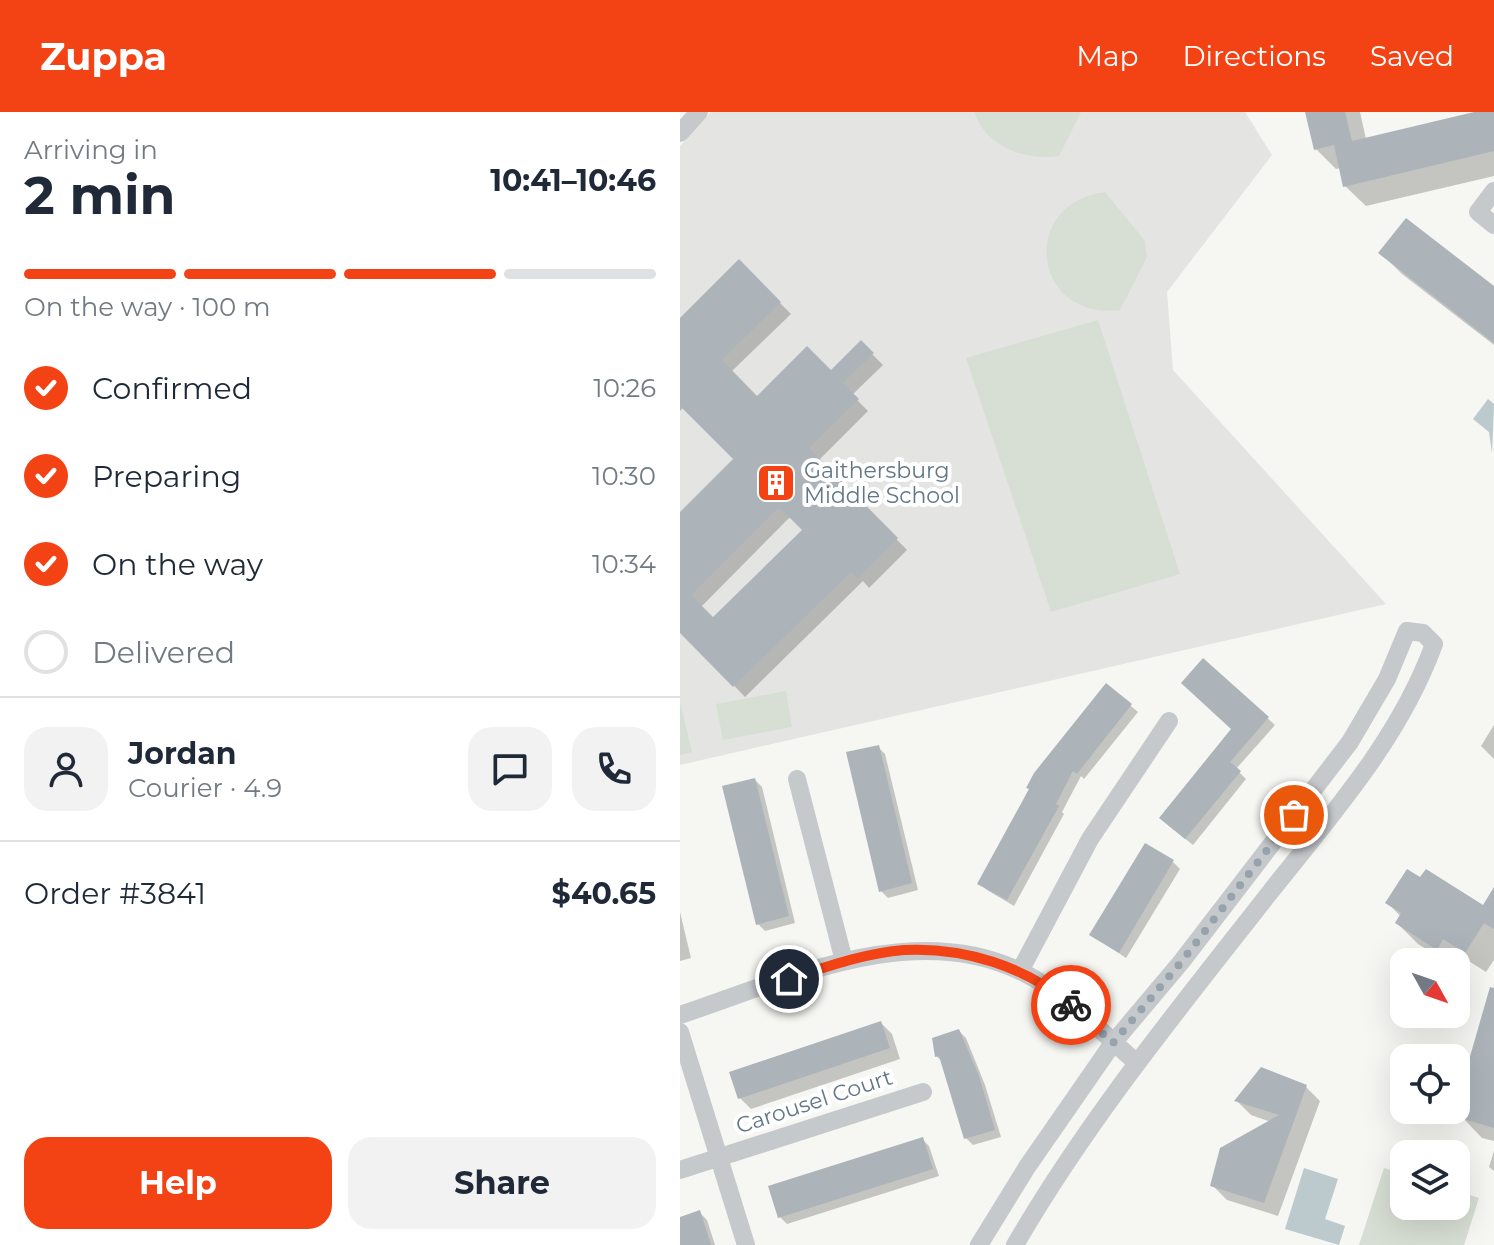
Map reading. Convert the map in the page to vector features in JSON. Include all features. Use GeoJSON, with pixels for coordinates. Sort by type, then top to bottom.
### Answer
{"type":"FeatureCollection","features":[{"type":"Feature","properties":{"kind":"street"},"geometry":{"type":"LineString","coordinates":[[680,133],[699,112]]}},
{"type":"Feature","properties":{"kind":"street"},"geometry":{"type":"LineString","coordinates":[[1494,191],[1478,212],[1494,225]]}},
{"type":"Feature","properties":{"kind":"street"},"geometry":{"type":"LineString","coordinates":[[979,1245],[1027,1167],[1113,1043],[1182,961],[1350,742],[1387,679],[1407,631],[1430,638],[1434,644],[1426,666],[1395,729],[1137,1063],[1042,1198],[1015,1245]]}},
{"type":"Feature","properties":{"kind":"street"},"geometry":{"type":"LineString","coordinates":[[1020,971],[1090,839],[1169,721]]}},
{"type":"Feature","properties":{"kind":"street"},"geometry":{"type":"LineString","coordinates":[[797,779],[844,961]]}},
{"type":"Feature","properties":{"kind":"street"},"geometry":{"type":"LineString","coordinates":[[680,1015],[844,961],[903,950],[962,953],[1020,971],[1067,1002],[1137,1063]]}},
{"type":"Feature","properties":{"kind":"street","name":"Carousel Court"},"geometry":{"type":"LineString","coordinates":[[680,1032],[746,1245]]}},
{"type":"Feature","properties":{"kind":"street","name":"Carousel Court"},"geometry":{"type":"LineString","coordinates":[[680,1170],[923,1092]]}},
{"type":"Feature","properties":{"kind":"shaded area"},"geometry":{"type":"Polygon","coordinates":[[[711,112],[1245,112],[1272,155],[1167,292],[1173,370],[1386,604],[680,765],[680,146],[711,112]]]}},
{"type":"Feature","properties":{"kind":"shaded area"},"geometry":{"type":"Polygon","coordinates":[[[974,112],[1081,112],[1059,156],[1046,157],[1021,154],[998,143],[988,135],[974,112]]]}},
{"type":"Feature","properties":{"kind":"shaded area"},"geometry":{"type":"Polygon","coordinates":[[[1105,192],[1145,241],[1147,257],[1120,310],[1091,309],[1068,298],[1054,280],[1047,259],[1048,237],[1058,217],[1077,201],[1105,192]]]}},
{"type":"Feature","properties":{"kind":"shaded area"},"geometry":{"type":"Polygon","coordinates":[[[1098,320],[1180,574],[1051,612],[966,358],[1098,320]]]}},
{"type":"Feature","properties":{"kind":"shaded area"},"geometry":{"type":"Polygon","coordinates":[[[1488,399],[1494,404],[1492,453],[1489,432],[1473,419],[1488,399]]]}},
{"type":"Feature","properties":{"kind":"shaded area"},"geometry":{"type":"Polygon","coordinates":[[[786,691],[792,727],[723,740],[716,704],[786,691]]]}},
{"type":"Feature","properties":{"kind":"shaded area"},"geometry":{"type":"Polygon","coordinates":[[[680,702],[692,752],[680,755],[680,702]]]}},
{"type":"Feature","properties":{"kind":"shaded area"},"geometry":{"type":"Polygon","coordinates":[[[1304,1168],[1338,1179],[1325,1219],[1345,1226],[1339,1245],[1285,1229],[1304,1168]]]}},
{"type":"Feature","properties":{"kind":"shaded area"},"geometry":{"type":"Polygon","coordinates":[[[1384,1168],[1390,1170],[1390,1220],[1470,1220],[1470,1195],[1479,1198],[1464,1245],[1359,1245],[1384,1168]]]}},
{"type":"Feature","properties":{"kind":"building"},"geometry":{"type":"Polygon","coordinates":[[[1305,112],[1345,112],[1352,141],[1474,112],[1494,112],[1494,151],[1343,187],[1334,145],[1314,150],[1305,112]]]}},
{"type":"Feature","properties":{"kind":"building"},"geometry":{"type":"Polygon","coordinates":[[[1406,218],[1494,286],[1494,343],[1378,253],[1406,218]]]}},
{"type":"Feature","properties":{"kind":"building","name":"Gaithersburg Middle School"},"geometry":{"type":"Polygon","coordinates":[[[739,259],[781,302],[722,360],[757,396],[807,346],[831,370],[861,340],[874,353],[843,383],[859,399],[809,448],[898,538],[857,579],[851,572],[733,687],[680,633],[680,512],[733,459],[680,406],[680,318],[739,259]],[[779,507],[691,595],[713,617],[802,530],[779,507]]]}},
{"type":"Feature","properties":{"kind":"building"},"geometry":{"type":"Polygon","coordinates":[[[1203,658],[1269,717],[1230,762],[1241,771],[1185,839],[1159,818],[1231,729],[1181,683],[1203,658]]]}},
{"type":"Feature","properties":{"kind":"building"},"geometry":{"type":"Polygon","coordinates":[[[1106,683],[1132,704],[1077,774],[1073,771],[1056,804],[1059,806],[1007,900],[977,884],[1029,789],[1026,788],[1034,773],[1106,683]]]}},
{"type":"Feature","properties":{"kind":"building"},"geometry":{"type":"Polygon","coordinates":[[[879,745],[912,883],[879,892],[846,752],[879,745]]]}},
{"type":"Feature","properties":{"kind":"building"},"geometry":{"type":"Polygon","coordinates":[[[755,778],[789,916],[756,925],[722,786],[755,778]]]}},
{"type":"Feature","properties":{"kind":"building"},"geometry":{"type":"Polygon","coordinates":[[[1145,843],[1174,860],[1119,953],[1089,935],[1145,843]]]}},
{"type":"Feature","properties":{"kind":"building"},"geometry":{"type":"Polygon","coordinates":[[[1407,869],[1420,877],[1426,869],[1483,905],[1494,887],[1494,929],[1484,923],[1468,948],[1457,948],[1443,939],[1438,948],[1434,948],[1395,923],[1401,913],[1385,903],[1407,869]]]}},
{"type":"Feature","properties":{"kind":"building"},"geometry":{"type":"Polygon","coordinates":[[[1490,987],[1494,988],[1494,1128],[1470,1121],[1470,1056],[1490,987]]]}},
{"type":"Feature","properties":{"kind":"building"},"geometry":{"type":"Polygon","coordinates":[[[881,1021],[890,1048],[738,1099],[729,1072],[881,1021]]]}},
{"type":"Feature","properties":{"kind":"building"},"geometry":{"type":"Polygon","coordinates":[[[959,1029],[979,1076],[995,1130],[964,1139],[939,1056],[935,1057],[932,1038],[959,1029]]]}},
{"type":"Feature","properties":{"kind":"building"},"geometry":{"type":"Polygon","coordinates":[[[1261,1067],[1307,1085],[1264,1203],[1210,1186],[1220,1148],[1279,1115],[1234,1101],[1261,1067]]]}},
{"type":"Feature","properties":{"kind":"building"},"geometry":{"type":"Polygon","coordinates":[[[923,1137],[933,1169],[778,1218],[768,1186],[923,1137]]]}},
{"type":"Feature","properties":{"kind":"building"},"geometry":{"type":"Polygon","coordinates":[[[700,1210],[711,1245],[680,1245],[680,1217],[700,1210]]]}},
{"type":"Feature","properties":{"kind":"way so far"},"geometry":{"type":"LineString","coordinates":[[1071,1005],[1113,1043],[1182,961],[1294,815]]}},
{"type":"Feature","properties":{"kind":"place","name":"Gaithersburg Middle School"},"geometry":{"type":"Point","coordinates":[776,483]}},
{"type":"Feature","properties":{"kind":"route"},"geometry":{"type":"LineString","coordinates":[[789,979],[844,961],[903,950],[962,953],[1020,971],[1071,1005]]}}]}
